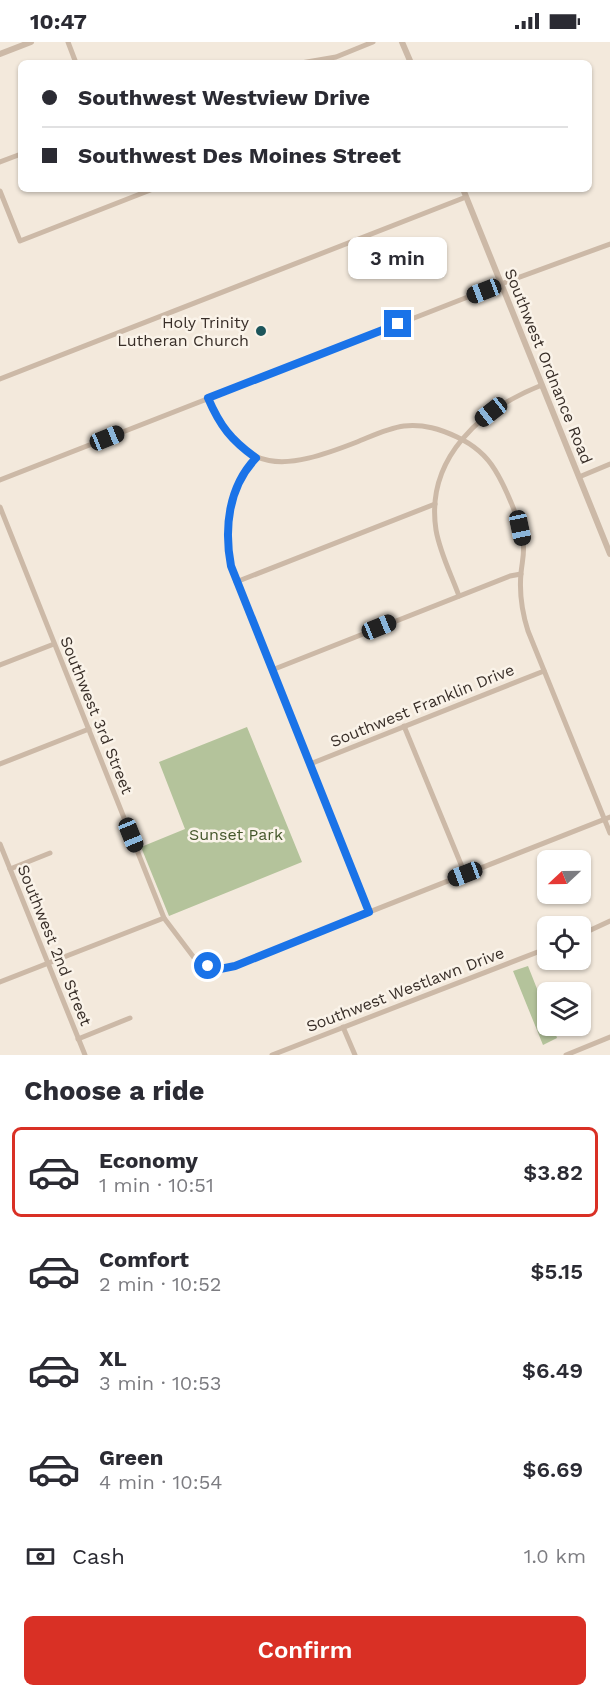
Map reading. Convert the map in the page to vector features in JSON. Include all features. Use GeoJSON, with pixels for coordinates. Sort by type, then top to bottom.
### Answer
{"type":"FeatureCollection","features":[{"type":"Feature","properties":{"kind":"street"},"geometry":{"type":"LineString","coordinates":[[0,54],[31,42]]}},
{"type":"Feature","properties":{"kind":"street"},"geometry":{"type":"LineString","coordinates":[[68,42],[75,60]]}},
{"type":"Feature","properties":{"kind":"street"},"geometry":{"type":"LineString","coordinates":[[324,60],[373,42]]}},
{"type":"Feature","properties":{"kind":"street"},"geometry":{"type":"LineString","coordinates":[[402,42],[410,60]]}},
{"type":"Feature","properties":{"kind":"street"},"geometry":{"type":"LineString","coordinates":[[0,162],[18,155]]}},
{"type":"Feature","properties":{"kind":"street"},"geometry":{"type":"LineString","coordinates":[[0,191],[20,241],[145,192]]}},
{"type":"Feature","properties":{"kind":"street","name":"Southwest Ordnance Road"},"geometry":{"type":"LineString","coordinates":[[464,192],[610,554]]}},
{"type":"Feature","properties":{"kind":"street"},"geometry":{"type":"LineString","coordinates":[[0,379],[466,197]]}},
{"type":"Feature","properties":{"kind":"street"},"geometry":{"type":"LineString","coordinates":[[0,480],[501,284],[610,244]]}},
{"type":"Feature","properties":{"kind":"street"},"geometry":{"type":"LineString","coordinates":[[459,596],[438,538],[435,504],[444,469],[462,440],[479,421],[522,393],[542,385]]}},
{"type":"Feature","properties":{"kind":"street"},"geometry":{"type":"LineString","coordinates":[[208,398],[225,430],[236,444],[256,458],[290,462],[311,459],[380,433],[406,426],[424,426],[442,430],[474,447],[485,458],[500,481],[524,543],[520,600],[522,614],[607,818],[610,833]]}},
{"type":"Feature","properties":{"kind":"street"},"geometry":{"type":"LineString","coordinates":[[256,458],[249,465],[236,490],[227,523],[228,552],[236,582],[369,912],[607,818]]}},
{"type":"Feature","properties":{"kind":"street"},"geometry":{"type":"LineString","coordinates":[[579,477],[610,464]]}},
{"type":"Feature","properties":{"kind":"street"},"geometry":{"type":"LineString","coordinates":[[236,582],[435,504]]}},
{"type":"Feature","properties":{"kind":"street","name":"Southwest 3rd Street"},"geometry":{"type":"LineString","coordinates":[[0,507],[164,918],[195,959],[220,969],[235,966],[369,912]]}},
{"type":"Feature","properties":{"kind":"street"},"geometry":{"type":"LineString","coordinates":[[272,670],[510,576],[521,574]]}},
{"type":"Feature","properties":{"kind":"street"},"geometry":{"type":"LineString","coordinates":[[0,665],[54,644]]}},
{"type":"Feature","properties":{"kind":"street","name":"Southwest Franklin Drive"},"geometry":{"type":"LineString","coordinates":[[310,764],[544,671]]}},
{"type":"Feature","properties":{"kind":"street"},"geometry":{"type":"LineString","coordinates":[[404,726],[465,874]]}},
{"type":"Feature","properties":{"kind":"street"},"geometry":{"type":"LineString","coordinates":[[0,764],[88,729]]}},
{"type":"Feature","properties":{"kind":"street","name":"Southwest 2nd Street"},"geometry":{"type":"LineString","coordinates":[[0,844],[85,1055]]}},
{"type":"Feature","properties":{"kind":"street"},"geometry":{"type":"LineString","coordinates":[[10,869],[50,853]]}},
{"type":"Feature","properties":{"kind":"street"},"geometry":{"type":"LineString","coordinates":[[0,982],[164,918]]}},
{"type":"Feature","properties":{"kind":"street"},"geometry":{"type":"LineString","coordinates":[[591,930],[610,921]]}},
{"type":"Feature","properties":{"kind":"street","name":"Southwest Westlawn Drive"},"geometry":{"type":"LineString","coordinates":[[272,1055],[537,952]]}},
{"type":"Feature","properties":{"kind":"street"},"geometry":{"type":"LineString","coordinates":[[78,1039],[130,1018]]}},
{"type":"Feature","properties":{"kind":"street"},"geometry":{"type":"LineString","coordinates":[[343,1027],[355,1055]]}},
{"type":"Feature","properties":{"kind":"street"},"geometry":{"type":"LineString","coordinates":[[566,1055],[610,1037]]}},
{"type":"Feature","properties":{"kind":"green space","name":"Sunset Park"},"geometry":{"type":"Polygon","coordinates":[[[247,727],[302,862],[169,916],[141,847],[185,829],[159,762],[247,727]]]}},
{"type":"Feature","properties":{"kind":"green space"},"geometry":{"type":"Polygon","coordinates":[[[528,966],[537,989],[537,1030],[513,971],[528,966]]]}},
{"type":"Feature","properties":{"kind":"green space"},"geometry":{"type":"Polygon","coordinates":[[[539,1036],[556,1036],[557,1038],[543,1045],[539,1036]]]}},
{"type":"Feature","properties":{"kind":"place","name":"Holy Trinity Lutheran Church"},"geometry":{"type":"Point","coordinates":[261,331]}},
{"type":"Feature","properties":{"kind":"route"},"geometry":{"type":"LineString","coordinates":[[208,966],[220,969],[235,966],[369,912],[236,582],[228,552],[227,523],[236,490],[249,465],[256,458],[236,444],[216,416],[208,398],[398,324]]}}]}
